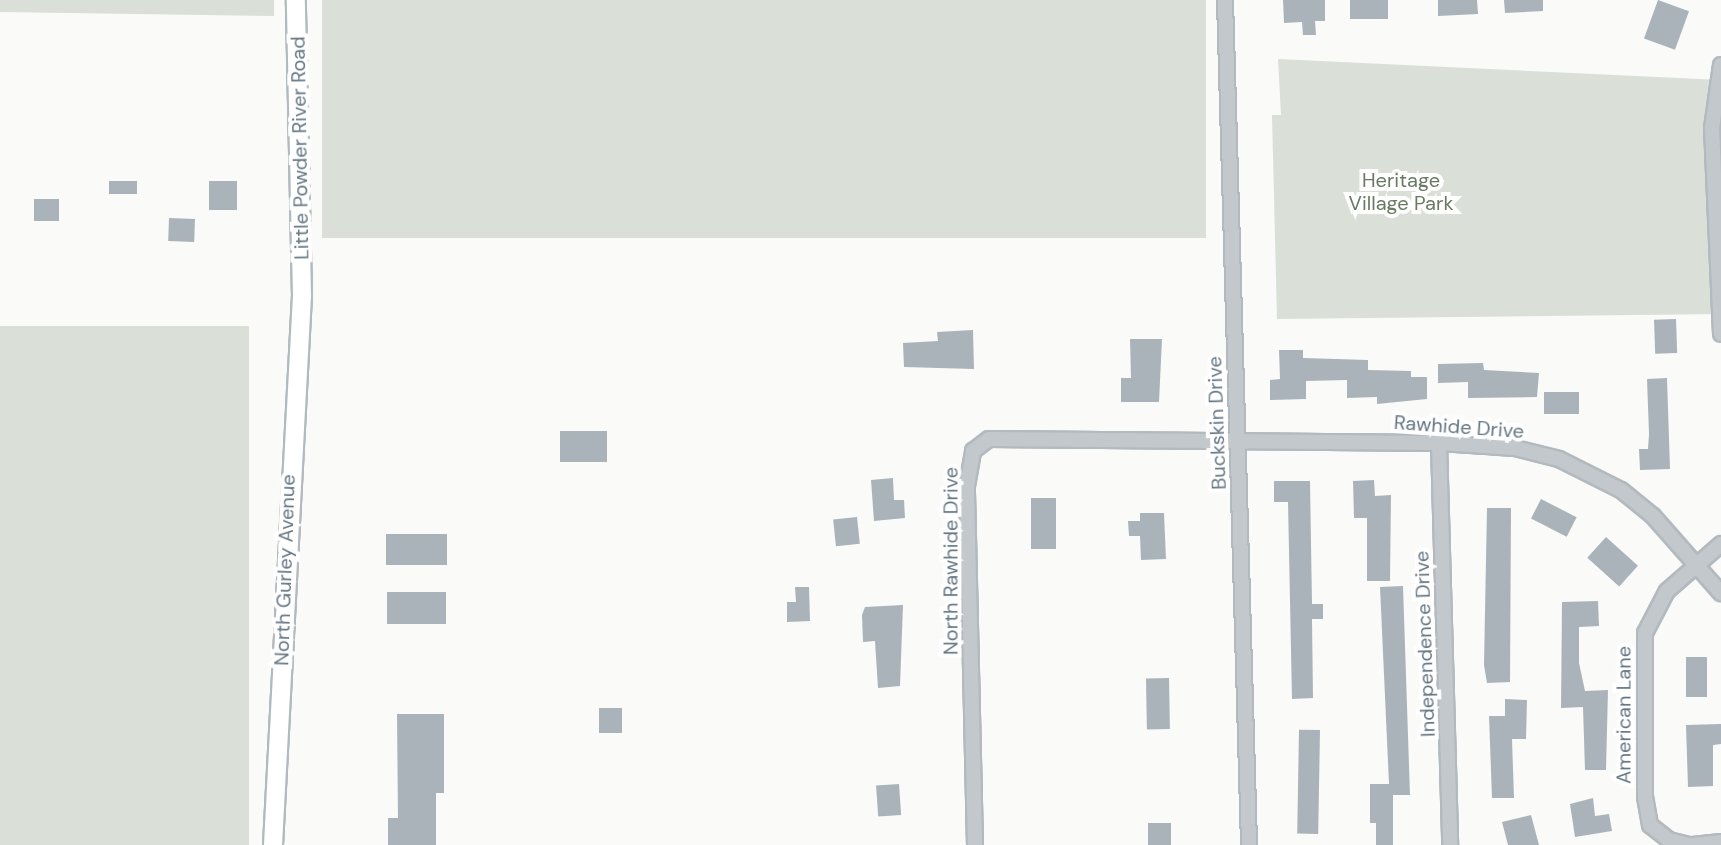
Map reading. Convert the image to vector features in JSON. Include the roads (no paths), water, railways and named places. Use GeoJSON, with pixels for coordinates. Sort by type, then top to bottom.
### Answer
{"type":"FeatureCollection","features":[{"type":"Feature","properties":{"kind":"street","name":"Little Powder River Road"},"geometry":{"type":"LineString","coordinates":[[296,0],[302,296]]}},
{"type":"Feature","properties":{"kind":"street","name":"Buckskin Drive"},"geometry":{"type":"LineString","coordinates":[[1225,0],[1249,845]]}},
{"type":"Feature","properties":{"kind":"street"},"geometry":{"type":"LineString","coordinates":[[1721,65],[1712,128],[1721,334]]}},
{"type":"Feature","properties":{"kind":"street","name":"North Gurley Avenue"},"geometry":{"type":"LineString","coordinates":[[273,845],[302,296]]}},
{"type":"Feature","properties":{"kind":"street","name":"North Rawhide Drive"},"geometry":{"type":"LineString","coordinates":[[975,845],[967,486],[973,451],[989,439],[1008,438],[1238,439]]}},
{"type":"Feature","properties":{"kind":"street","name":"Rawhide Drive"},"geometry":{"type":"LineString","coordinates":[[1238,439],[1439,443],[1515,448],[1592,472],[1653,516],[1693,566],[1721,593]]}},
{"type":"Feature","properties":{"kind":"street","name":"Independence Drive"},"geometry":{"type":"LineString","coordinates":[[1439,443],[1450,845]]}},
{"type":"Feature","properties":{"kind":"street","name":"American Lane"},"geometry":{"type":"LineString","coordinates":[[1721,544],[1693,566],[1652,611],[1642,655],[1645,796],[1650,825],[1669,840],[1691,845],[1721,842]]}},
{"type":"Feature","properties":{"kind":"park label","name":"Heritage Village Park"},"geometry":{"type":"Point","coordinates":[1401,192]}}]}
